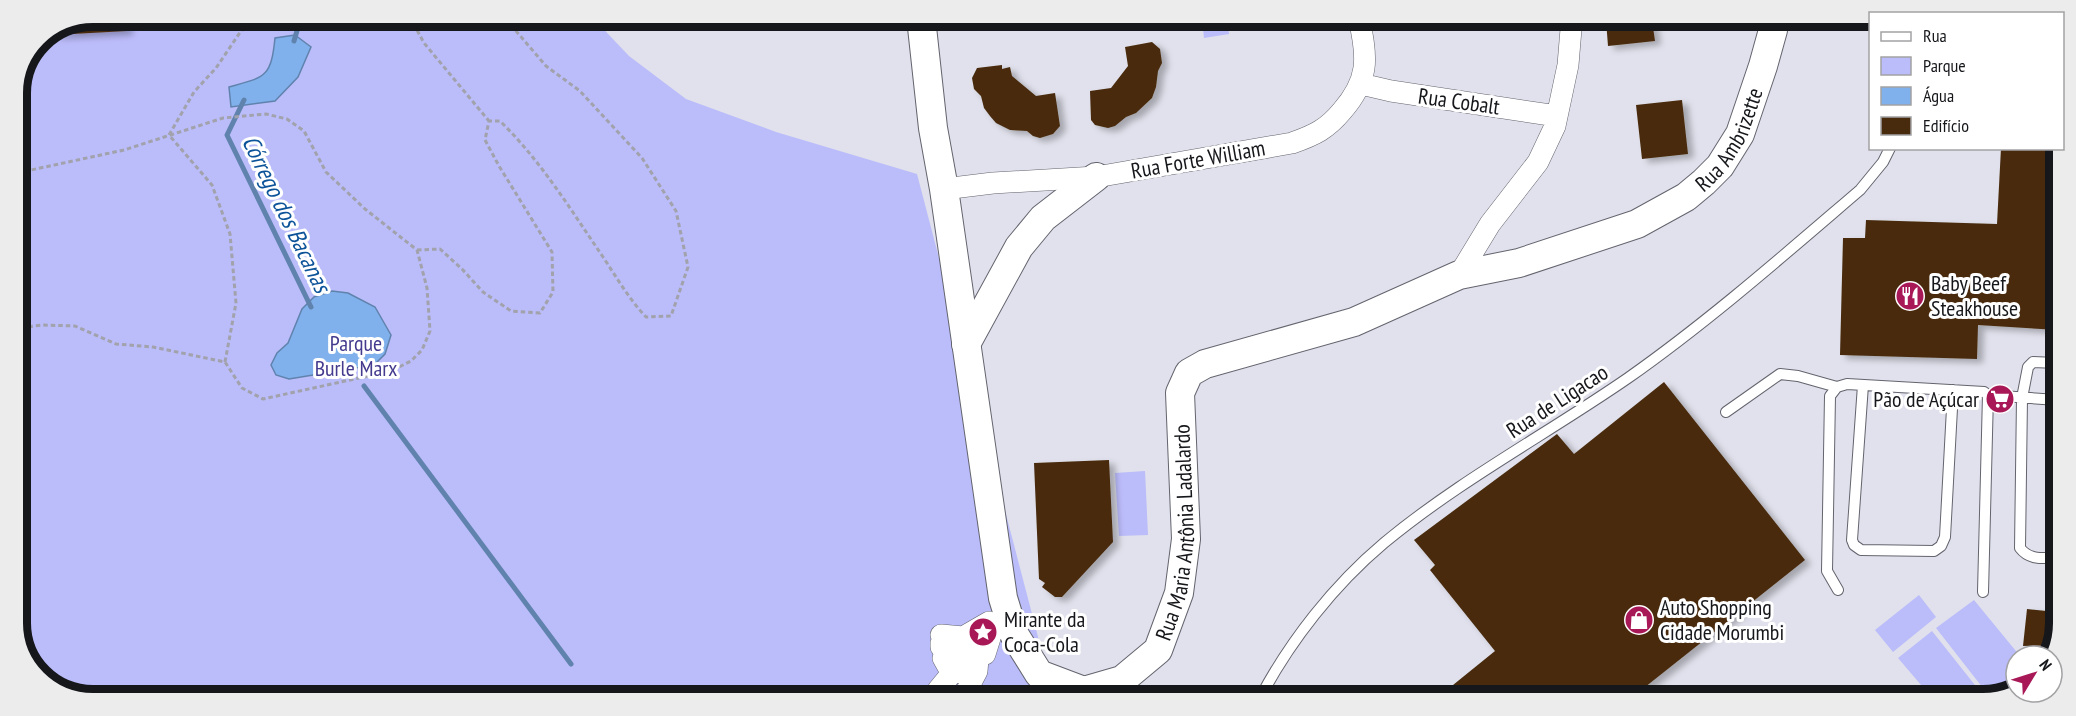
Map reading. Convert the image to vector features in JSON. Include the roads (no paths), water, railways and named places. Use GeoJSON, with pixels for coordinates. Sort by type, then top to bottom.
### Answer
{"type":"FeatureCollection","features":[{"type":"Feature","properties":{"kind":"street","name":"Rua Maria Antônia Ladalardo"},"geometry":{"type":"LineString","coordinates":[[922,27],[933,128],[944,189],[1003,598],[1014,634],[1039,674],[1079,689]]}},
{"type":"Feature","properties":{"kind":"street","name":"Rua Forte William"},"geometry":{"type":"LineString","coordinates":[[944,189],[993,183],[1096,177],[1292,143],[1314,136],[1331,124],[1361,84],[1365,62],[1361,27]]}},
{"type":"Feature","properties":{"kind":"street"},"geometry":{"type":"LineString","coordinates":[[1460,275],[1490,224],[1538,162],[1555,126],[1568,65],[1571,27]]}},
{"type":"Feature","properties":{"kind":"street","name":"Rua Ambrizette"},"geometry":{"type":"LineString","coordinates":[[1636,224],[1686,197],[1720,166],[1731,151],[1740,134],[1760,75],[1773,27]]}},
{"type":"Feature","properties":{"kind":"street","name":"Rua Cobalt"},"geometry":{"type":"LineString","coordinates":[[1361,84],[1391,91],[1557,116]]}},
{"type":"Feature","properties":{"kind":"street"},"geometry":{"type":"LineString","coordinates":[[966,344],[1019,247],[1043,218],[1096,177]]}},
{"type":"Feature","properties":{"kind":"street","name":"Rua Maria Antônia Ladalardo"},"geometry":{"type":"LineString","coordinates":[[1091,689],[1122,680],[1158,650],[1179,593],[1186,539],[1180,393],[1189,373],[1205,363],[1354,322],[1460,275],[1527,260],[1636,224]]}},
{"type":"Feature","properties":{"kind":"street"},"geometry":{"type":"LineString","coordinates":[[942,636],[963,637],[989,622],[993,632],[960,646],[941,643],[941,647],[967,648],[990,638],[985,654],[943,658],[948,667],[967,668],[978,659],[977,671],[968,689]]}},
{"type":"Feature","properties":{"kind":"lane","name":"Rua de Ligacao"},"geometry":{"type":"LineString","coordinates":[[1265,689],[1286,654],[1314,618],[1350,575],[1382,545],[1463,484],[1599,397],[1693,331],[1860,190],[1889,150]]}},
{"type":"Feature","properties":{"kind":"lane"},"geometry":{"type":"LineString","coordinates":[[2049,363],[2031,363],[2022,398],[2020,548],[2031,558],[2049,558]]}},
{"type":"Feature","properties":{"kind":"lane"},"geometry":{"type":"LineString","coordinates":[[1726,412],[1780,374],[1798,376],[1837,387],[1847,384],[1953,390],[2049,400]]}},
{"type":"Feature","properties":{"kind":"lane"},"geometry":{"type":"LineString","coordinates":[[1863,385],[1852,540],[1854,545],[1861,550],[1934,551],[1941,546],[1945,537],[1953,390]]}},
{"type":"Feature","properties":{"kind":"lane"},"geometry":{"type":"LineString","coordinates":[[1837,387],[1830,396],[1827,571],[1838,591]]}},
{"type":"Feature","properties":{"kind":"lane"},"geometry":{"type":"LineString","coordinates":[[1983,592],[1988,395]]}},
{"type":"Feature","properties":{"kind":"water"},"geometry":{"type":"Polygon","coordinates":[[[295,35],[311,47],[298,77],[275,101],[231,107],[229,87],[251,81],[264,74],[271,61],[275,38],[295,35]]]}},
{"type":"Feature","properties":{"kind":"water"},"geometry":{"type":"Polygon","coordinates":[[[332,291],[348,293],[375,307],[391,335],[385,354],[374,365],[289,379],[276,375],[271,365],[277,353],[288,343],[302,309],[314,297],[332,291]]]}},
{"type":"Feature","properties":{"kind":"waterway","name":"Córrego dos Bacanas"},"geometry":{"type":"LineString","coordinates":[[294,41],[298,27]]}},
{"type":"Feature","properties":{"kind":"waterway","name":"Córrego dos Bacanas"},"geometry":{"type":"LineString","coordinates":[[244,100],[227,135],[311,307]]}},
{"type":"Feature","properties":{"kind":"waterway","name":"Córrego dos Bacanas"},"geometry":{"type":"LineString","coordinates":[[364,386],[571,664]]}},
{"type":"Feature","properties":{"kind":"place","name":"Baby Beef Steakhouse"},"geometry":{"type":"Point","coordinates":[1910,296]}},
{"type":"Feature","properties":{"kind":"place","name":"Pão de Açúcar"},"geometry":{"type":"Point","coordinates":[2000,399]}},
{"type":"Feature","properties":{"kind":"place","name":"Auto Shopping Cidade Morumbi"},"geometry":{"type":"Point","coordinates":[1639,620]}},
{"type":"Feature","properties":{"kind":"place","name":"Mirante da Coca-Cola"},"geometry":{"type":"Point","coordinates":[983,632]}},
{"type":"Feature","properties":{"kind":"park label","name":"Parque Burle Marx"},"geometry":{"type":"Point","coordinates":[356,356]}}]}
